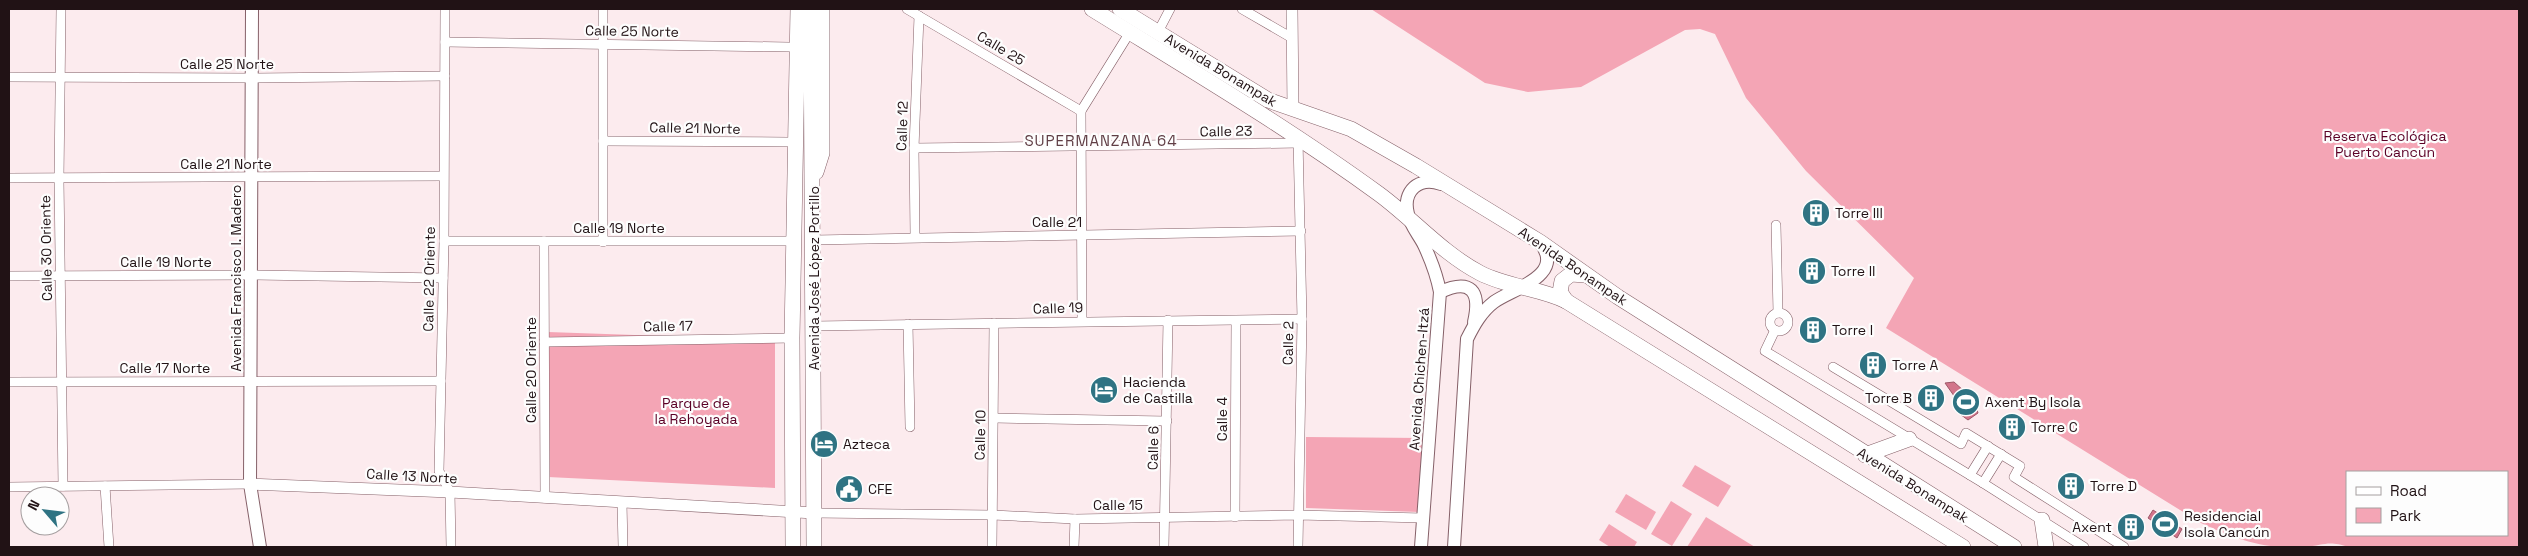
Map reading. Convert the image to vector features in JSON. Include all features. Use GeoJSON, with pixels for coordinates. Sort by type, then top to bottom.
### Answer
{"type":"FeatureCollection","features":[{"type":"Feature","properties":{"kind":"main road","name":"Avenida Francisco I. Madero"},"geometry":{"type":"LineString","coordinates":[[252,9],[250,484],[260,547]]}},
{"type":"Feature","properties":{"kind":"main road"},"geometry":{"type":"LineString","coordinates":[[789,9],[792,143]]}},
{"type":"Feature","properties":{"kind":"main road","name":"Avenida José López Portillo"},"geometry":{"type":"LineString","coordinates":[[793,547],[792,338],[796,180],[792,143],[798,9]]}},
{"type":"Feature","properties":{"kind":"main road","name":"Avenida José López Portillo"},"geometry":{"type":"LineString","coordinates":[[811,9],[811,148],[814,240],[814,547]]}},
{"type":"Feature","properties":{"kind":"main road"},"geometry":{"type":"LineString","coordinates":[[813,181],[822,152],[822,9]]}},
{"type":"Feature","properties":{"kind":"main road","name":"Avenida Bonampak"},"geometry":{"type":"LineString","coordinates":[[1092,9],[1380,194],[1456,259],[1482,274],[1522,288],[1554,295],[1566,301],[1963,547]]}},
{"type":"Feature","properties":{"kind":"main road","name":"Avenida Bonampak"},"geometry":{"type":"LineString","coordinates":[[1120,9],[1256,94],[1294,110],[1351,128],[1540,242],[1585,275],[1865,455],[2014,547]]}},
{"type":"Feature","properties":{"kind":"main road"},"geometry":{"type":"LineString","coordinates":[[1409,219],[1408,197],[1417,184],[1430,180],[1450,188]]}},
{"type":"Feature","properties":{"kind":"main road","name":"Avenida Chichen-Itzá"},"geometry":{"type":"LineString","coordinates":[[1409,219],[1424,245],[1437,277],[1440,292],[1422,547]]}},
{"type":"Feature","properties":{"kind":"main road"},"geometry":{"type":"LineString","coordinates":[[1473,326],[1494,302],[1522,288],[1538,277],[1545,268],[1546,251],[1540,242]]}},
{"type":"Feature","properties":{"kind":"main road"},"geometry":{"type":"LineString","coordinates":[[1566,301],[1560,292],[1562,281],[1571,274],[1585,275]]}},
{"type":"Feature","properties":{"kind":"main road"},"geometry":{"type":"LineString","coordinates":[[1440,292],[1461,285],[1476,294],[1478,305],[1468,339],[1454,547]]}},
{"type":"Feature","properties":{"kind":"main road"},"geometry":{"type":"LineString","coordinates":[[1865,455],[1909,439]]}},
{"type":"Feature","properties":{"kind":"main road"},"geometry":{"type":"LineString","coordinates":[[2042,520],[2046,547]]}},
{"type":"Feature","properties":{"kind":"street","name":"Calle 30 Oriente"},"geometry":{"type":"LineString","coordinates":[[61,9],[59,179],[63,486]]}},
{"type":"Feature","properties":{"kind":"street","name":"Calle 22 Oriente"},"geometry":{"type":"LineString","coordinates":[[445,9],[444,241],[439,470],[450,492],[451,547]]}},
{"type":"Feature","properties":{"kind":"street"},"geometry":{"type":"LineString","coordinates":[[603,9],[603,242]]}},
{"type":"Feature","properties":{"kind":"street","name":"Calle 25"},"geometry":{"type":"LineString","coordinates":[[907,9],[1080,111]]}},
{"type":"Feature","properties":{"kind":"street"},"geometry":{"type":"LineString","coordinates":[[1158,32],[1170,9]]}},
{"type":"Feature","properties":{"kind":"street"},"geometry":{"type":"LineString","coordinates":[[1242,9],[1292,38]]}},
{"type":"Feature","properties":{"kind":"street"},"geometry":{"type":"LineString","coordinates":[[1292,9],[1294,110]]}},
{"type":"Feature","properties":{"kind":"street","name":"Calle 12"},"geometry":{"type":"LineString","coordinates":[[915,236],[914,148],[919,16]]}},
{"type":"Feature","properties":{"kind":"street"},"geometry":{"type":"LineString","coordinates":[[1082,320],[1083,236],[1080,111],[1130,32]]}},
{"type":"Feature","properties":{"kind":"street","name":"Calle 25 Norte"},"geometry":{"type":"LineString","coordinates":[[445,42],[789,47]]}},
{"type":"Feature","properties":{"kind":"street","name":"Calle 25 Norte"},"geometry":{"type":"LineString","coordinates":[[9,77],[252,78],[445,76]]}},
{"type":"Feature","properties":{"kind":"street","name":"Calle 21 Norte"},"geometry":{"type":"LineString","coordinates":[[603,141],[792,143]]}},
{"type":"Feature","properties":{"kind":"street","name":"Calle 23"},"geometry":{"type":"LineString","coordinates":[[914,148],[1081,147],[1298,141]]}},
{"type":"Feature","properties":{"kind":"street","name":"Calle 2"},"geometry":{"type":"LineString","coordinates":[[1298,141],[1302,319],[1298,547]]}},
{"type":"Feature","properties":{"kind":"street","name":"Calle 21 Norte"},"geometry":{"type":"LineString","coordinates":[[9,178],[443,176]]}},
{"type":"Feature","properties":{"kind":"street"},"geometry":{"type":"LineString","coordinates":[[1776,225],[1778,312]]}},
{"type":"Feature","properties":{"kind":"street","name":"Calle 21"},"geometry":{"type":"LineString","coordinates":[[814,240],[915,236],[1083,236],[1301,231]]}},
{"type":"Feature","properties":{"kind":"street","name":"Calle 19 Norte"},"geometry":{"type":"LineString","coordinates":[[444,241],[794,241]]}},
{"type":"Feature","properties":{"kind":"street","name":"Calle 20 Oriente"},"geometry":{"type":"LineString","coordinates":[[544,241],[545,498]]}},
{"type":"Feature","properties":{"kind":"street","name":"Calle 19 Norte"},"geometry":{"type":"LineString","coordinates":[[9,276],[251,275],[443,278]]}},
{"type":"Feature","properties":{"kind":"street"},"geometry":{"type":"LineString","coordinates":[[1778,312],[1787,316],[1789,322],[1784,330],[1775,330],[1771,326],[1770,320],[1778,312]]}},
{"type":"Feature","properties":{"kind":"street","name":"Calle 19"},"geometry":{"type":"LineString","coordinates":[[814,326],[1082,320],[1236,322],[1302,319]]}},
{"type":"Feature","properties":{"kind":"street","name":"Calle 6"},"geometry":{"type":"LineString","coordinates":[[1164,547],[1168,320]]}},
{"type":"Feature","properties":{"kind":"street","name":"Calle 4"},"geometry":{"type":"LineString","coordinates":[[1235,517],[1236,322]]}},
{"type":"Feature","properties":{"kind":"street","name":"Calle 10"},"geometry":{"type":"LineString","coordinates":[[992,547],[994,323]]}},
{"type":"Feature","properties":{"kind":"street"},"geometry":{"type":"LineString","coordinates":[[908,324],[910,427]]}},
{"type":"Feature","properties":{"kind":"street"},"geometry":{"type":"LineString","coordinates":[[1775,330],[1765,351],[1970,475],[2084,547]]}},
{"type":"Feature","properties":{"kind":"street","name":"Calle 17"},"geometry":{"type":"LineString","coordinates":[[544,342],[792,338]]}},
{"type":"Feature","properties":{"kind":"street"},"geometry":{"type":"LineString","coordinates":[[1833,366],[1961,444],[1966,433],[2001,454],[2020,466],[2014,477],[2124,547]]}},
{"type":"Feature","properties":{"kind":"street","name":"Calle 17 Norte"},"geometry":{"type":"LineString","coordinates":[[9,382],[441,382]]}},
{"type":"Feature","properties":{"kind":"street"},"geometry":{"type":"LineString","coordinates":[[994,418],[1167,421]]}},
{"type":"Feature","properties":{"kind":"street"},"geometry":{"type":"LineString","coordinates":[[1970,475],[1988,446]]}},
{"type":"Feature","properties":{"kind":"street"},"geometry":{"type":"LineString","coordinates":[[1983,483],[2001,454]]}},
{"type":"Feature","properties":{"kind":"street","name":"Calle 13 Norte"},"geometry":{"type":"LineString","coordinates":[[70,486],[250,484],[450,492],[794,514],[814,513]]}},
{"type":"Feature","properties":{"kind":"street"},"geometry":{"type":"LineString","coordinates":[[105,486],[109,547]]}},
{"type":"Feature","properties":{"kind":"street"},"geometry":{"type":"LineString","coordinates":[[622,503],[623,547]]}},
{"type":"Feature","properties":{"kind":"street","name":"Calle 15"},"geometry":{"type":"LineString","coordinates":[[814,513],[1075,518],[1298,515],[1423,518]]}},
{"type":"Feature","properties":{"kind":"street"},"geometry":{"type":"LineString","coordinates":[[1074,547],[1075,518]]}},
{"type":"Feature","properties":{"kind":"green space","name":"Reserva Ecológica Puerto Cancún"},"geometry":{"type":"Polygon","coordinates":[[[1371,9],[2519,9],[2519,547],[2349,547],[2331,543],[2289,547],[2263,545],[2239,539],[2201,523],[1886,328],[1914,278],[1806,171],[1746,98],[1715,34],[1700,29],[1685,30],[1581,87],[1528,92],[1485,83],[1371,9]]]}},
{"type":"Feature","properties":{"kind":"green space","name":"Parque de la Rehoyada"},"geometry":{"type":"Polygon","coordinates":[[[548,332],[775,340],[775,488],[548,477],[548,332]]]}},
{"type":"Feature","properties":{"kind":"green space"},"geometry":{"type":"Polygon","coordinates":[[[1306,437],[1422,438],[1419,512],[1306,508],[1306,437]]]}},
{"type":"Feature","properties":{"kind":"green space"},"geometry":{"type":"Polygon","coordinates":[[[1695,465],[1731,486],[1718,507],[1682,486],[1695,465]]]}},
{"type":"Feature","properties":{"kind":"green space"},"geometry":{"type":"Polygon","coordinates":[[[1626,494],[1656,512],[1646,530],[1615,512],[1626,494]]]}},
{"type":"Feature","properties":{"kind":"green space"},"geometry":{"type":"Polygon","coordinates":[[[1671,501],[1692,514],[1672,546],[1651,534],[1671,501]]]}},
{"type":"Feature","properties":{"kind":"green space"},"geometry":{"type":"Polygon","coordinates":[[[1706,517],[1755,547],[1687,547],[1706,517]]]}},
{"type":"Feature","properties":{"kind":"green space"},"geometry":{"type":"Polygon","coordinates":[[[1609,524],[1637,542],[1634,547],[1610,547],[1599,540],[1609,524]]]}},
{"type":"Feature","properties":{"kind":"shaded area","name":"Axent By Isola"},"geometry":{"type":"Polygon","coordinates":[[[1954,382],[1974,400],[1978,413],[1968,420],[1960,414],[1959,403],[1945,383],[1954,382]]]}},
{"type":"Feature","properties":{"kind":"shaded area","name":"Residencial Isola Cancún"},"geometry":{"type":"Polygon","coordinates":[[[2153,510],[2182,529],[2177,538],[2148,518],[2153,510]]]}},
{"type":"Feature","properties":{"kind":"place","name":"Torre III"},"geometry":{"type":"Point","coordinates":[1816,213]}},
{"type":"Feature","properties":{"kind":"place","name":"Torre II"},"geometry":{"type":"Point","coordinates":[1812,271]}},
{"type":"Feature","properties":{"kind":"place","name":"Torre I"},"geometry":{"type":"Point","coordinates":[1813,330]}},
{"type":"Feature","properties":{"kind":"place","name":"Torre A"},"geometry":{"type":"Point","coordinates":[1873,365]}},
{"type":"Feature","properties":{"kind":"place","name":"Hacienda de Castilla"},"geometry":{"type":"Point","coordinates":[1104,390]}},
{"type":"Feature","properties":{"kind":"place","name":"Torre B"},"geometry":{"type":"Point","coordinates":[1931,398]}},
{"type":"Feature","properties":{"kind":"place","name":"Axent By Isola"},"geometry":{"type":"Point","coordinates":[1966,402]}},
{"type":"Feature","properties":{"kind":"place","name":"Torre C"},"geometry":{"type":"Point","coordinates":[2012,427]}},
{"type":"Feature","properties":{"kind":"place","name":"Azteca"},"geometry":{"type":"Point","coordinates":[824,444]}},
{"type":"Feature","properties":{"kind":"place","name":"Torre D"},"geometry":{"type":"Point","coordinates":[2071,486]}},
{"type":"Feature","properties":{"kind":"place","name":"CFE"},"geometry":{"type":"Point","coordinates":[849,489]}},
{"type":"Feature","properties":{"kind":"place","name":"Residencial Isola Cancún"},"geometry":{"type":"Point","coordinates":[2165,524]}},
{"type":"Feature","properties":{"kind":"place","name":"Axent"},"geometry":{"type":"Point","coordinates":[2131,527]}},
{"type":"Feature","properties":{"kind":"district","name":"SUPERMANZANA 64"},"geometry":{"type":"Point","coordinates":[1101,140]}}]}
